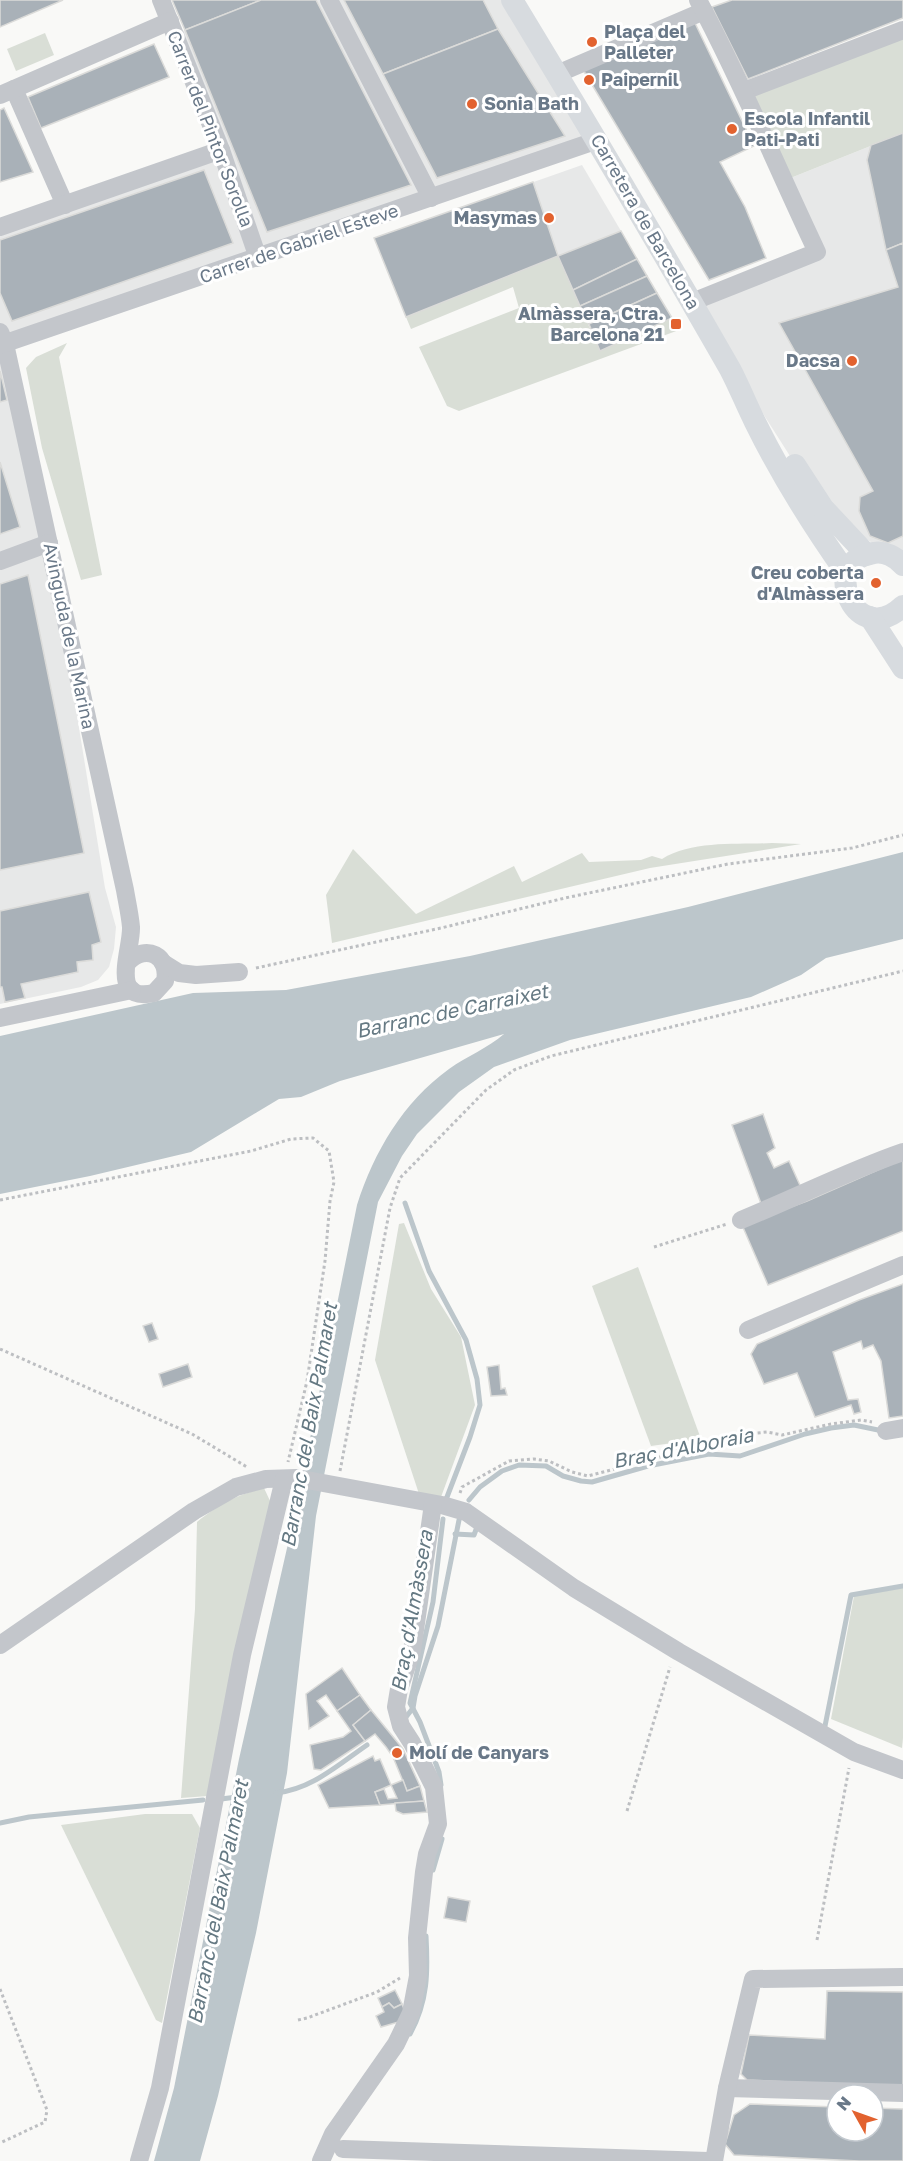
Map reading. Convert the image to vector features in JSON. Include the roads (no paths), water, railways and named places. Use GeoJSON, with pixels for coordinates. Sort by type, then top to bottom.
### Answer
{"type":"FeatureCollection","features":[{"type":"Feature","properties":{"kind":"main road","name":"Carretera de Barcelona"},"geometry":{"type":"LineString","coordinates":[[512,0],[598,140],[692,302],[738,384],[755,423],[788,482],[847,574]]}},
{"type":"Feature","properties":{"kind":"main road","name":"Carretera de Barcelona"},"geometry":{"type":"LineString","coordinates":[[738,384],[764,418],[823,508],[867,555]]}},
{"type":"Feature","properties":{"kind":"main road"},"geometry":{"type":"LineString","coordinates":[[900,559],[880,553],[867,555],[859,559],[847,574],[845,584],[847,598],[853,607],[870,617],[903,668]]}},
{"type":"Feature","properties":{"kind":"main road"},"geometry":{"type":"LineString","coordinates":[[870,617],[888,616],[903,606]]}},
{"type":"Feature","properties":{"kind":"street","name":"Carrer del Pintor Sorolla"},"geometry":{"type":"LineString","coordinates":[[161,0],[221,150],[258,258]]}},
{"type":"Feature","properties":{"kind":"street"},"geometry":{"type":"LineString","coordinates":[[329,0],[431,198]]}},
{"type":"Feature","properties":{"kind":"street"},"geometry":{"type":"LineString","coordinates":[[557,74],[702,3],[817,252],[692,302]]}},
{"type":"Feature","properties":{"kind":"street"},"geometry":{"type":"LineString","coordinates":[[65,205],[7,92],[170,21]]}},
{"type":"Feature","properties":{"kind":"street"},"geometry":{"type":"LineString","coordinates":[[744,91],[903,30]]}},
{"type":"Feature","properties":{"kind":"street","name":"Carrer de Gabriel Esteve"},"geometry":{"type":"LineString","coordinates":[[2,340],[258,258],[598,140]]}},
{"type":"Feature","properties":{"kind":"street"},"geometry":{"type":"LineString","coordinates":[[0,227],[221,150]]}},
{"type":"Feature","properties":{"kind":"street","name":"Avinguda de la Marina"},"geometry":{"type":"LineString","coordinates":[[2,340],[123,878],[131,928],[126,965]]}},
{"type":"Feature","properties":{"kind":"street"},"geometry":{"type":"LineString","coordinates":[[0,561],[49,543]]}},
{"type":"Feature","properties":{"kind":"street","name":"Avinguda de la Marina"},"geometry":{"type":"LineString","coordinates":[[131,928],[157,958]]}},
{"type":"Feature","properties":{"kind":"street"},"geometry":{"type":"LineString","coordinates":[[94,998],[140,953],[157,958],[179,973],[196,975],[239,972]]}},
{"type":"Feature","properties":{"kind":"street"},"geometry":{"type":"LineString","coordinates":[[0,1018],[132,990],[146,994],[154,993],[161,986],[166,974],[157,958]]}},
{"type":"Feature","properties":{"kind":"street"},"geometry":{"type":"LineString","coordinates":[[126,965],[124,976],[132,990]]}},
{"type":"Feature","properties":{"kind":"street"},"geometry":{"type":"LineString","coordinates":[[161,986],[196,975]]}},
{"type":"Feature","properties":{"kind":"street"},"geometry":{"type":"LineString","coordinates":[[741,1220],[819,1188],[862,1166],[903,1152]]}},
{"type":"Feature","properties":{"kind":"street"},"geometry":{"type":"LineString","coordinates":[[748,1330],[903,1265]]}},
{"type":"Feature","properties":{"kind":"street"},"geometry":{"type":"LineString","coordinates":[[139,2161],[160,2088],[242,1655],[282,1479]]}},
{"type":"Feature","properties":{"kind":"street"},"geometry":{"type":"LineString","coordinates":[[0,1645],[194,1511],[236,1486],[282,1479],[443,1506],[465,1512],[574,1588],[679,1652],[854,1752],[903,1770]]}},
{"type":"Feature","properties":{"kind":"street"},"geometry":{"type":"LineString","coordinates":[[321,2161],[333,2134],[396,2044],[411,2013],[424,1872],[427,1854],[438,1824],[434,1787],[401,1726],[396,1707],[400,1686],[412,1651],[443,1506]]}},
{"type":"Feature","properties":{"kind":"street"},"geometry":{"type":"LineString","coordinates":[[348,2153],[709,2160],[753,1979],[903,1977]]}},
{"type":"Feature","properties":{"kind":"street"},"geometry":{"type":"LineString","coordinates":[[727,2088],[903,2093]]}},
{"type":"Feature","properties":{"kind":"water"},"geometry":{"type":"Polygon","coordinates":[[[903,852],[903,939],[826,958],[801,975],[751,997],[570,1040],[494,1067],[459,1092],[417,1134],[402,1156],[378,1202],[316,1516],[287,1773],[256,1933],[218,2096],[200,2161],[154,2161],[174,2088],[239,1759],[295,1513],[357,1205],[381,1147],[404,1113],[433,1082],[449,1069],[504,1034],[340,1081],[301,1097],[279,1099],[191,1152],[0,1194],[0,1036],[193,993],[286,990],[470,956],[688,907],[903,852]]]}},
{"type":"Feature","properties":{"kind":"waterway","name":"Braç d'Almàssera"},"geometry":{"type":"LineString","coordinates":[[405,1203],[429,1271],[466,1340],[477,1379],[480,1405],[447,1497]]}},
{"type":"Feature","properties":{"kind":"waterway","name":"Braç d'Alboraia"},"geometry":{"type":"LineString","coordinates":[[469,1500],[480,1487],[502,1471],[519,1465],[546,1466],[563,1476],[592,1482],[648,1466],[709,1454],[740,1456],[805,1434],[831,1428],[854,1425],[878,1430]]}},
{"type":"Feature","properties":{"kind":"waterway","name":"Braç d'Almàssera"},"geometry":{"type":"LineString","coordinates":[[441,1785],[439,1772],[420,1722],[410,1703],[433,1602],[443,1519]]}},
{"type":"Feature","properties":{"kind":"waterway","name":"Braç d'Alboraia"},"geometry":{"type":"LineString","coordinates":[[406,1717],[413,1708],[438,1626],[459,1520]]}},
{"type":"Feature","properties":{"kind":"waterway"},"geometry":{"type":"LineString","coordinates":[[455,1534],[474,1535],[477,1527]]}},
{"type":"Feature","properties":{"kind":"waterway"},"geometry":{"type":"LineString","coordinates":[[825,1726],[851,1595],[903,1586]]}},
{"type":"Feature","properties":{"kind":"waterway"},"geometry":{"type":"LineString","coordinates":[[276,1793],[289,1791],[313,1781],[367,1745]]}},
{"type":"Feature","properties":{"kind":"waterway","name":"Barranc del Baix Palmaret"},"geometry":{"type":"LineString","coordinates":[[221,1799],[237,1797]]}},
{"type":"Feature","properties":{"kind":"waterway"},"geometry":{"type":"LineString","coordinates":[[0,1823],[29,1817],[203,1800]]}},
{"type":"Feature","properties":{"kind":"waterway"},"geometry":{"type":"LineString","coordinates":[[433,1870],[442,1839]]}},
{"type":"Feature","properties":{"kind":"waterway"},"geometry":{"type":"LineString","coordinates":[[410,2034],[424,1998],[427,1962],[426,1936]]}},
{"type":"Feature","properties":{"kind":"place","name":"Plaça del Palleter"},"geometry":{"type":"Point","coordinates":[592,42]}},
{"type":"Feature","properties":{"kind":"place","name":"Paipernil"},"geometry":{"type":"Point","coordinates":[589,80]}},
{"type":"Feature","properties":{"kind":"place","name":"Sonia Bath"},"geometry":{"type":"Point","coordinates":[472,104]}},
{"type":"Feature","properties":{"kind":"place","name":"Escola Infantil Pati-Pati"},"geometry":{"type":"Point","coordinates":[732,129]}},
{"type":"Feature","properties":{"kind":"place","name":"Masymas"},"geometry":{"type":"Point","coordinates":[549,218]}},
{"type":"Feature","properties":{"kind":"place","name":"Almàssera, Ctra. Barcelona 21"},"geometry":{"type":"Point","coordinates":[676,324]}},
{"type":"Feature","properties":{"kind":"place","name":"Dacsa"},"geometry":{"type":"Point","coordinates":[852,361]}},
{"type":"Feature","properties":{"kind":"place","name":"Creu coberta d'Almàssera"},"geometry":{"type":"Point","coordinates":[876,583]}},
{"type":"Feature","properties":{"kind":"place","name":"Molí de Canyars"},"geometry":{"type":"Point","coordinates":[397,1753]}},
{"type":"Feature","properties":{"kind":"water label","name":"Barranc de Carraixet"},"geometry":{"type":"Point","coordinates":[452,1011]}}]}
